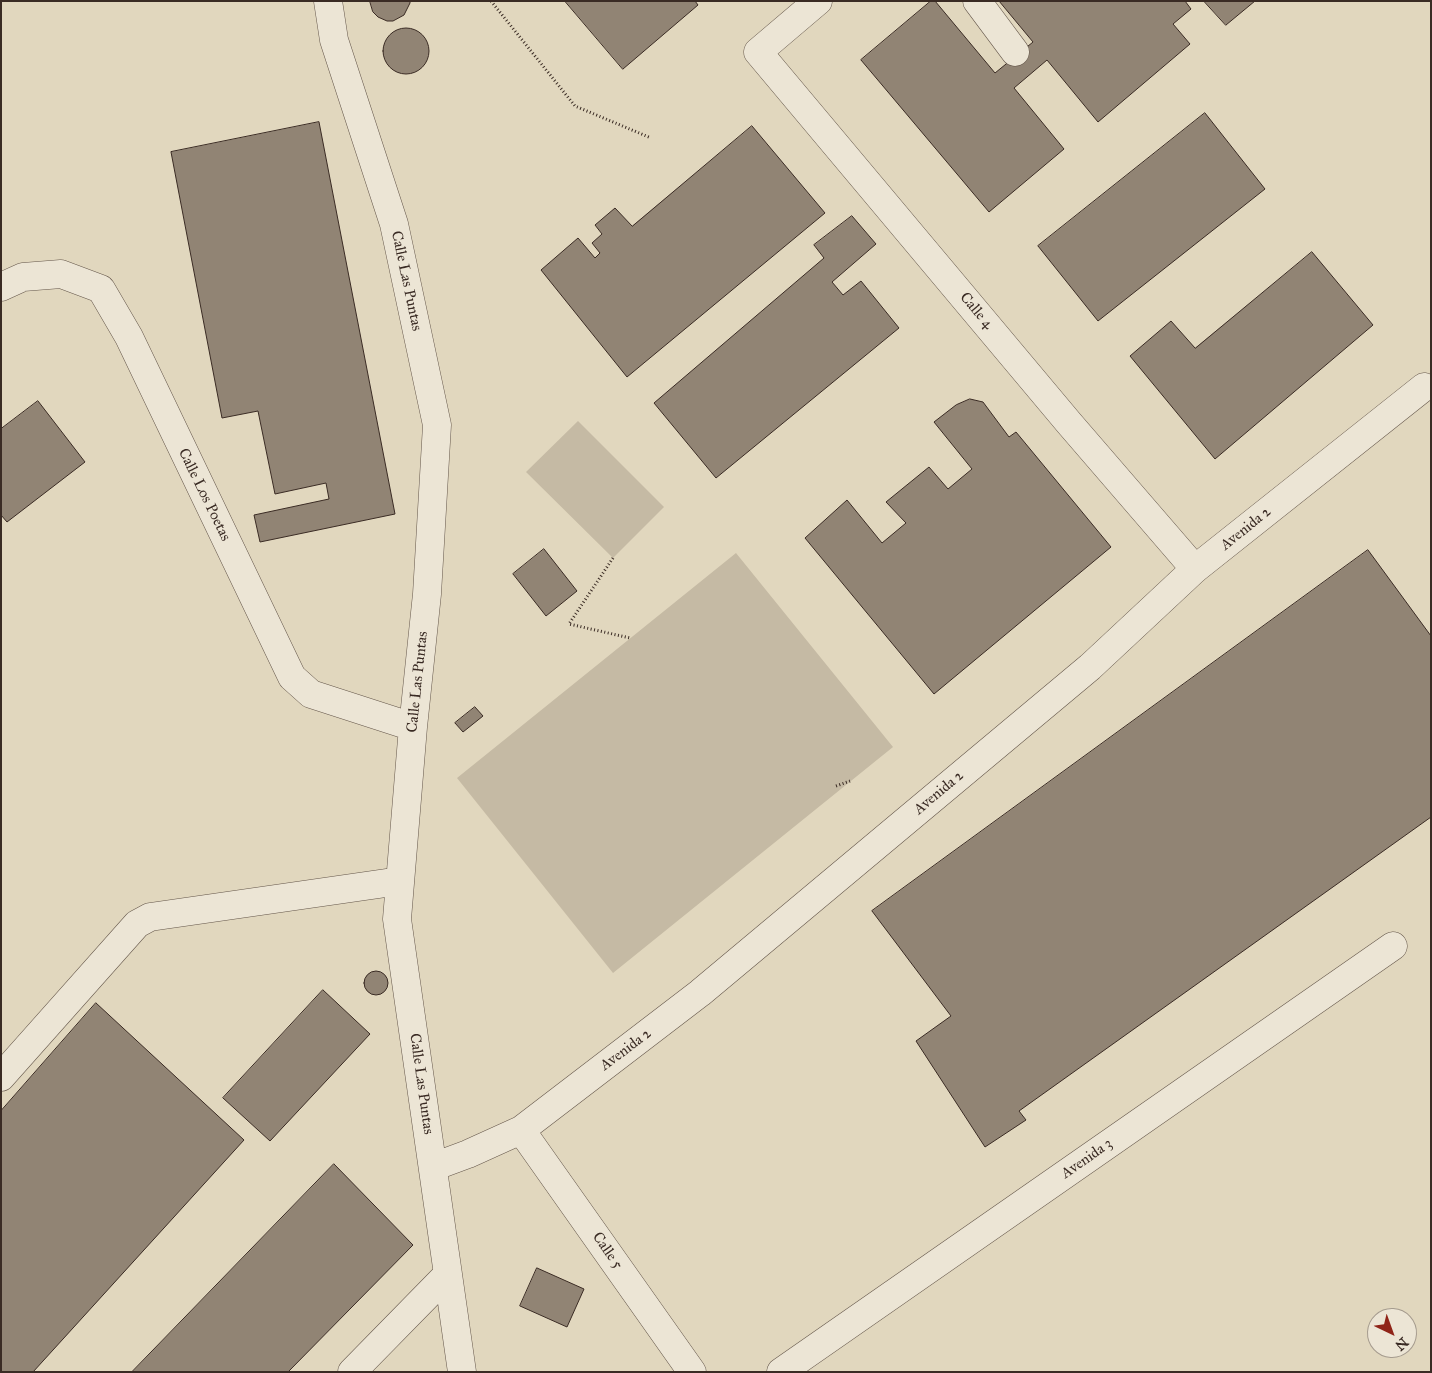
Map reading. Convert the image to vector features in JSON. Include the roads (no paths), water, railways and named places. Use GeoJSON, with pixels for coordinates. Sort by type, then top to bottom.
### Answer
{"type":"FeatureCollection","features":[{"type":"Feature","properties":{"kind":"street","name":"Calle Las Puntas"},"geometry":{"type":"LineString","coordinates":[[328,1],[334,40],[394,224],[436,425],[426,594],[397,919],[462,1372]]}},
{"type":"Feature","properties":{"kind":"street","name":"Calle 4"},"geometry":{"type":"LineString","coordinates":[[818,1],[758,52],[1069,423],[1195,570]]}},
{"type":"Feature","properties":{"kind":"street"},"geometry":{"type":"LineString","coordinates":[[977,1],[1015,52]]}},
{"type":"Feature","properties":{"kind":"street","name":"Calle Los Poetas"},"geometry":{"type":"LineString","coordinates":[[1,287],[23,276],[61,274],[101,290],[129,337],[292,677],[311,694],[413,728]]}},
{"type":"Feature","properties":{"kind":"street","name":"Avenida 2"},"geometry":{"type":"LineString","coordinates":[[433,1167],[468,1154],[521,1130],[700,993],[1090,667],[1195,570],[1424,387]]}},
{"type":"Feature","properties":{"kind":"street"},"geometry":{"type":"LineString","coordinates":[[1,1077],[137,924],[150,916],[400,881]]}},
{"type":"Feature","properties":{"kind":"street","name":"Avenida 3"},"geometry":{"type":"LineString","coordinates":[[781,1372],[1392,946]]}},
{"type":"Feature","properties":{"kind":"street","name":"Calle 5"},"geometry":{"type":"LineString","coordinates":[[521,1130],[692,1372]]}},
{"type":"Feature","properties":{"kind":"street"},"geometry":{"type":"LineString","coordinates":[[352,1372],[448,1274]]}}]}
